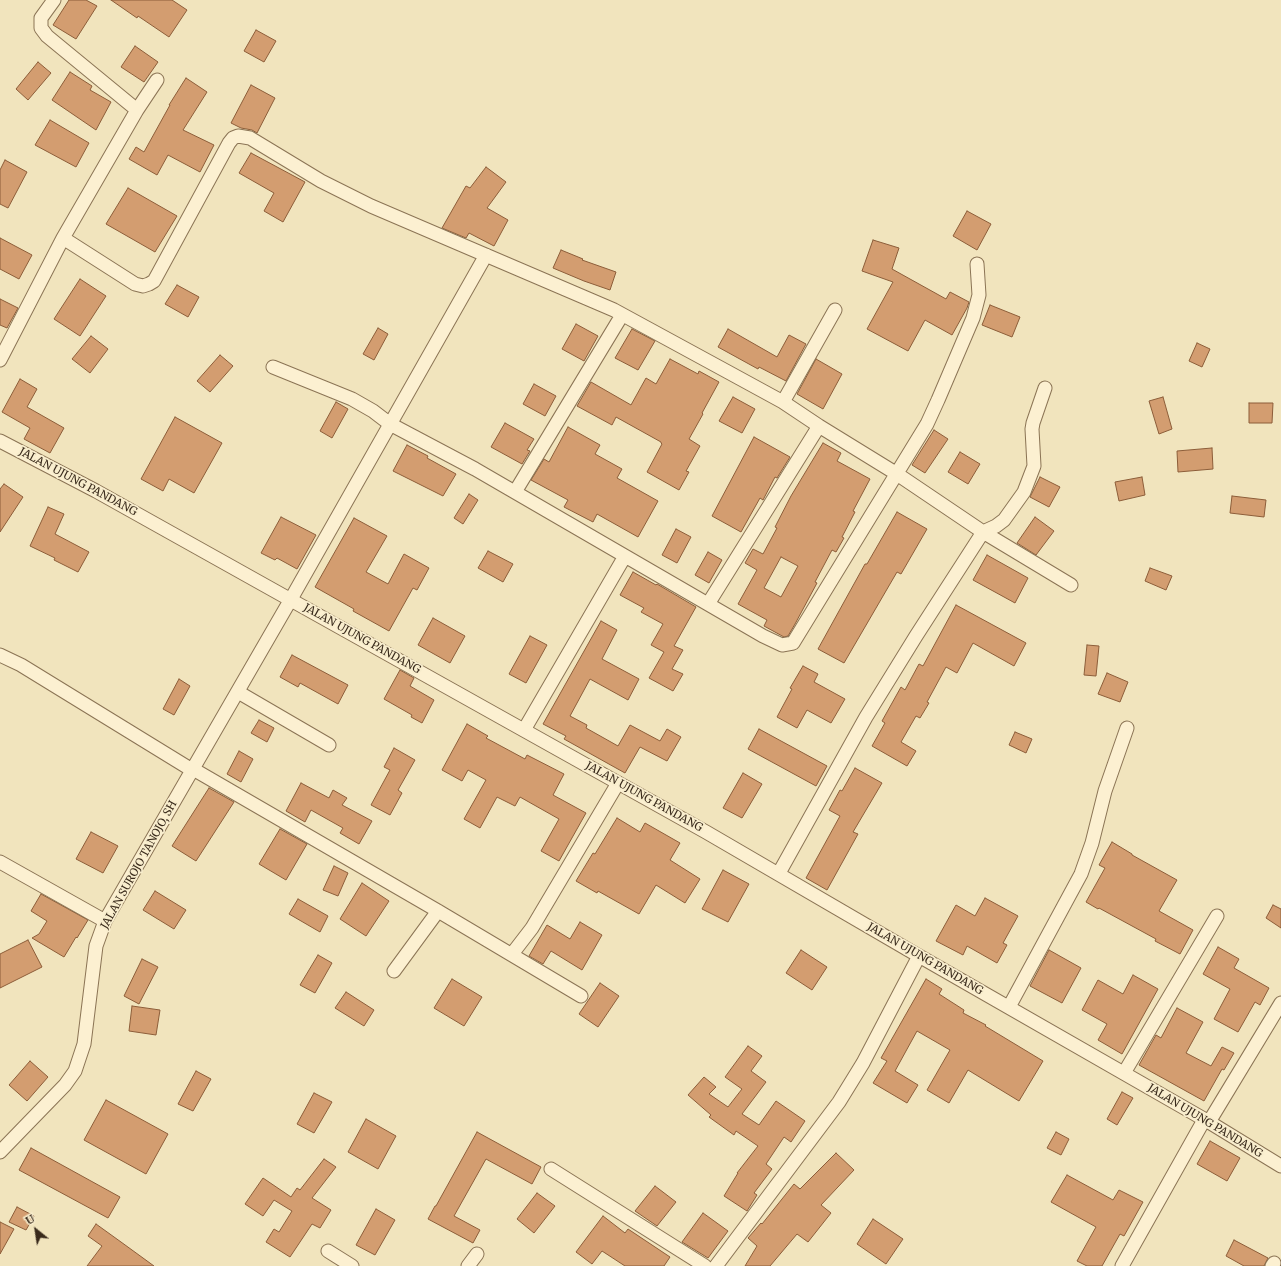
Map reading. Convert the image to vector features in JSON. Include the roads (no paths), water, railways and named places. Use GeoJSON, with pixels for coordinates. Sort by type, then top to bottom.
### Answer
{"type":"FeatureCollection","features":[{"type":"Feature","properties":{"kind":"street"},"geometry":{"type":"LineString","coordinates":[[54,0],[41,18],[41,28],[48,36],[137,110]]}},
{"type":"Feature","properties":{"kind":"street"},"geometry":{"type":"LineString","coordinates":[[0,360],[63,238],[137,110],[157,80]]}},
{"type":"Feature","properties":{"kind":"street"},"geometry":{"type":"LineString","coordinates":[[63,238],[135,284],[143,286],[150,284],[154,281],[229,143],[233,138],[244,136],[250,138],[321,181],[371,206],[622,315],[783,402],[897,474],[984,532],[1071,585]]}},
{"type":"Feature","properties":{"kind":"street","name":"JALAN SUROJO TANOJO, SH"},"geometry":{"type":"LineString","coordinates":[[0,1152],[65,1086],[75,1070],[84,1044],[96,946],[105,921],[292,599],[486,255]]}},
{"type":"Feature","properties":{"kind":"street"},"geometry":{"type":"LineString","coordinates":[[273,367],[352,399],[373,411],[390,424],[475,469],[763,636],[782,645],[793,643],[897,474],[932,412],[973,318],[979,295],[977,264]]}},
{"type":"Feature","properties":{"kind":"street"},"geometry":{"type":"LineString","coordinates":[[783,402],[835,310]]}},
{"type":"Feature","properties":{"kind":"street"},"geometry":{"type":"LineString","coordinates":[[515,492],[622,315]]}},
{"type":"Feature","properties":{"kind":"street"},"geometry":{"type":"LineString","coordinates":[[779,873],[866,717],[908,648],[984,532],[1004,520],[1024,492],[1034,466],[1033,423],[1045,388]]}},
{"type":"Feature","properties":{"kind":"street"},"geometry":{"type":"LineString","coordinates":[[708,604],[819,426]]}},
{"type":"Feature","properties":{"kind":"street","name":"JALAN UJUNG PANDANG"},"geometry":{"type":"LineString","coordinates":[[0,441],[96,491],[292,599],[779,873],[919,956],[1207,1121],[1281,1166]]}},
{"type":"Feature","properties":{"kind":"street"},"geometry":{"type":"LineString","coordinates":[[524,730],[625,556]]}},
{"type":"Feature","properties":{"kind":"street"},"geometry":{"type":"LineString","coordinates":[[0,655],[21,665],[193,770],[512,954],[581,996]]}},
{"type":"Feature","properties":{"kind":"street"},"geometry":{"type":"LineString","coordinates":[[238,692],[329,745]]}},
{"type":"Feature","properties":{"kind":"street"},"geometry":{"type":"LineString","coordinates":[[1009,1007],[1081,874],[1092,843],[1105,791],[1127,728]]}},
{"type":"Feature","properties":{"kind":"street"},"geometry":{"type":"LineString","coordinates":[[512,954],[532,928],[618,783]]}},
{"type":"Feature","properties":{"kind":"street"},"geometry":{"type":"LineString","coordinates":[[0,862],[105,921]]}},
{"type":"Feature","properties":{"kind":"street"},"geometry":{"type":"LineString","coordinates":[[394,972],[438,911]]}},
{"type":"Feature","properties":{"kind":"street"},"geometry":{"type":"LineString","coordinates":[[1124,1073],[1217,916]]}},
{"type":"Feature","properties":{"kind":"street"},"geometry":{"type":"LineString","coordinates":[[716,1266],[839,1102],[863,1063],[919,956]]}},
{"type":"Feature","properties":{"kind":"street"},"geometry":{"type":"LineString","coordinates":[[1122,1266],[1207,1121],[1281,1003]]}},
{"type":"Feature","properties":{"kind":"street"},"geometry":{"type":"LineString","coordinates":[[551,1169],[570,1179],[705,1266]]}},
{"type":"Feature","properties":{"kind":"street"},"geometry":{"type":"LineString","coordinates":[[328,1251],[352,1266]]}},
{"type":"Feature","properties":{"kind":"street"},"geometry":{"type":"LineString","coordinates":[[468,1266],[476,1254]]}}]}
